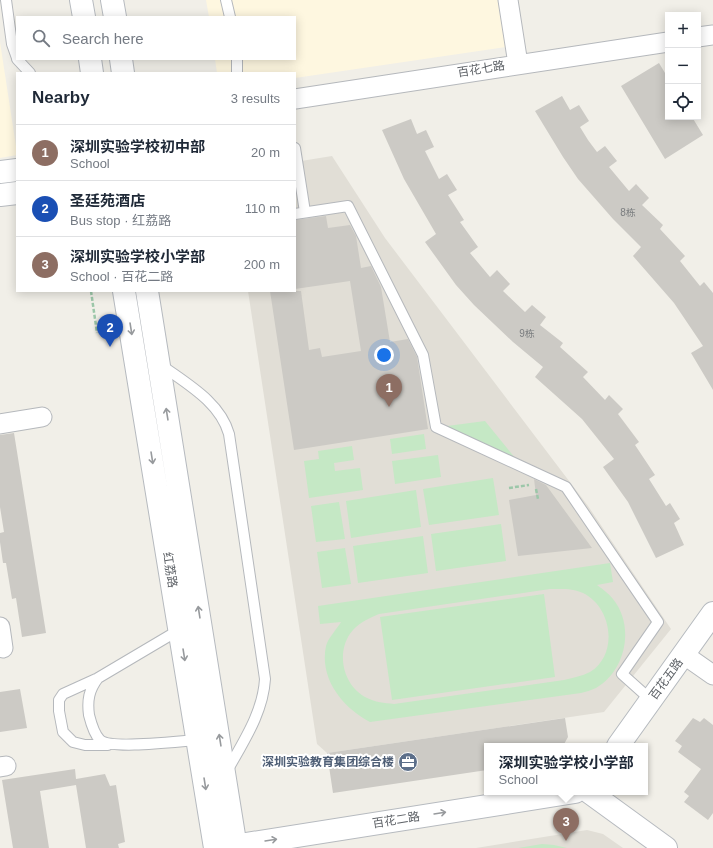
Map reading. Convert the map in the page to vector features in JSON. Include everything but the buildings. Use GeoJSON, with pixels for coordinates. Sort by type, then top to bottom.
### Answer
{"type":"FeatureCollection","features":[{"type":"Feature","properties":{"kind":"main road"},"geometry":{"type":"LineString","coordinates":[[81,0],[84,16]]}},
{"type":"Feature","properties":{"kind":"main road"},"geometry":{"type":"LineString","coordinates":[[112,0],[115,16]]}},
{"type":"Feature","properties":{"kind":"main road"},"geometry":{"type":"LineString","coordinates":[[90,60],[92,72]]}},
{"type":"Feature","properties":{"kind":"main road"},"geometry":{"type":"LineString","coordinates":[[121,60],[123,72]]}},
{"type":"Feature","properties":{"kind":"main road"},"geometry":{"type":"LineString","coordinates":[[0,172],[16,170]]}},
{"type":"Feature","properties":{"kind":"main road"},"geometry":{"type":"LineString","coordinates":[[0,196],[16,193]]}},
{"type":"Feature","properties":{"kind":"main road","name":"红荔路"},"geometry":{"type":"LineString","coordinates":[[124,292],[198,740],[226,847]]}},
{"type":"Feature","properties":{"kind":"main road","name":"红荔路"},"geometry":{"type":"LineString","coordinates":[[147,292],[225,775],[226,847]]}},
{"type":"Feature","properties":{"kind":"main road","name":"百花五路"},"geometry":{"type":"LineString","coordinates":[[620,743],[713,613]]}},
{"type":"Feature","properties":{"kind":"main road","name":"百花二路"},"geometry":{"type":"LineString","coordinates":[[226,847],[556,795]]}},
{"type":"Feature","properties":{"kind":"main road"},"geometry":{"type":"LineString","coordinates":[[593,795],[666,848]]}},
{"type":"Feature","properties":{"kind":"street"},"geometry":{"type":"LineString","coordinates":[[508,0],[518,64]]}},
{"type":"Feature","properties":{"kind":"street"},"geometry":{"type":"LineString","coordinates":[[701,37],[713,35]]}},
{"type":"Feature","properties":{"kind":"street","name":"百花七路"},"geometry":{"type":"LineString","coordinates":[[296,98],[665,42]]}},
{"type":"Feature","properties":{"kind":"street"},"geometry":{"type":"LineString","coordinates":[[0,424],[42,417]]}},
{"type":"Feature","properties":{"kind":"street"},"geometry":{"type":"LineString","coordinates":[[0,627],[3,648]]}},
{"type":"Feature","properties":{"kind":"street"},"geometry":{"type":"LineString","coordinates":[[683,654],[713,675]]}},
{"type":"Feature","properties":{"kind":"lane"},"geometry":{"type":"LineString","coordinates":[[6,0],[12,44],[16,56]]}},
{"type":"Feature","properties":{"kind":"lane"},"geometry":{"type":"LineString","coordinates":[[226,0],[230,16]]}},
{"type":"Feature","properties":{"kind":"lane"},"geometry":{"type":"LineString","coordinates":[[18,60],[29,72]]}},
{"type":"Feature","properties":{"kind":"lane"},"geometry":{"type":"LineString","coordinates":[[237,60],[237,72]]}},
{"type":"Feature","properties":{"kind":"lane"},"geometry":{"type":"LineString","coordinates":[[296,161],[300,213],[348,206],[423,355],[436,427],[566,487],[658,622],[622,674],[651,700]]}},
{"type":"Feature","properties":{"kind":"lane"},"geometry":{"type":"LineString","coordinates":[[159,363],[214,406],[226,424],[229,434],[265,679],[264,696],[260,711],[225,775]]}},
{"type":"Feature","properties":{"kind":"lane"},"geometry":{"type":"LineString","coordinates":[[180,630],[98,678],[63,694],[59,700],[59,710],[63,732],[73,742],[85,745],[115,746],[198,740]]}},
{"type":"Feature","properties":{"kind":"lane"},"geometry":{"type":"LineString","coordinates":[[98,678],[91,688],[88,702],[90,720],[95,733],[101,741],[115,746]]}},
{"type":"Feature","properties":{"kind":"path"},"geometry":{"type":"LineString","coordinates":[[91,292],[97,334]]}},
{"type":"Feature","properties":{"kind":"path"},"geometry":{"type":"LineString","coordinates":[[509,488],[535,484],[538,499]]}},
{"type":"Feature","properties":{"kind":"shaded area"},"geometry":{"type":"Polygon","coordinates":[[[206,0],[499,0],[506,47],[296,78],[296,72],[217,72],[215,60],[296,60],[296,16],[209,16],[206,0]]]}},
{"type":"Feature","properties":{"kind":"shaded area"},"geometry":{"type":"Polygon","coordinates":[[[0,42],[16,155],[0,158],[0,42]]]}},
{"type":"Feature","properties":{"kind":"shaded area"},"geometry":{"type":"Polygon","coordinates":[[[332,156],[385,238],[588,506],[671,629],[604,712],[327,753],[317,744],[248,292],[296,292],[296,162],[332,156]]]}},
{"type":"Feature","properties":{"kind":"shaded area"},"geometry":{"type":"Polygon","coordinates":[[[587,830],[603,834],[623,848],[476,848],[587,830]]]}},
{"type":"Feature","properties":{"kind":"green space"},"geometry":{"type":"Polygon","coordinates":[[[485,421],[515,458],[447,426],[485,421]]]}},
{"type":"Feature","properties":{"kind":"green space"},"geometry":{"type":"Polygon","coordinates":[[[424,434],[426,449],[392,454],[390,439],[424,434]]]}},
{"type":"Feature","properties":{"kind":"green space"},"geometry":{"type":"Polygon","coordinates":[[[352,446],[354,460],[334,463],[335,471],[360,468],[363,490],[309,498],[304,461],[319,459],[318,451],[352,446]]]}},
{"type":"Feature","properties":{"kind":"green space"},"geometry":{"type":"Polygon","coordinates":[[[438,455],[441,477],[395,484],[392,461],[438,455]]]}},
{"type":"Feature","properties":{"kind":"green space"},"geometry":{"type":"Polygon","coordinates":[[[493,478],[499,515],[429,525],[423,489],[493,478]]]}},
{"type":"Feature","properties":{"kind":"green space"},"geometry":{"type":"Polygon","coordinates":[[[416,490],[421,527],[351,538],[346,501],[416,490]]]}},
{"type":"Feature","properties":{"kind":"green space"},"geometry":{"type":"Polygon","coordinates":[[[339,502],[345,539],[316,542],[311,506],[339,502]]]}},
{"type":"Feature","properties":{"kind":"green space"},"geometry":{"type":"Polygon","coordinates":[[[501,524],[506,561],[436,571],[431,534],[501,524]]]}},
{"type":"Feature","properties":{"kind":"green space"},"geometry":{"type":"Polygon","coordinates":[[[423,536],[428,573],[358,583],[353,546],[423,536]]]}},
{"type":"Feature","properties":{"kind":"green space"},"geometry":{"type":"Polygon","coordinates":[[[345,548],[351,584],[322,588],[317,552],[345,548]]]}},
{"type":"Feature","properties":{"kind":"green space"},"geometry":{"type":"Polygon","coordinates":[[[610,563],[613,582],[597,585],[611,597],[620,610],[624,622],[624,647],[614,671],[596,688],[585,692],[370,722],[342,701],[330,681],[326,670],[326,646],[341,622],[320,624],[318,606],[610,563]],[[550,589],[379,614],[365,620],[353,630],[347,638],[344,647],[344,667],[347,676],[358,692],[367,698],[383,703],[394,704],[564,680],[590,672],[599,664],[605,654],[608,643],[606,619],[593,600],[583,593],[563,589],[550,589]]]}},
{"type":"Feature","properties":{"kind":"green space"},"geometry":{"type":"Polygon","coordinates":[[[544,594],[555,677],[392,700],[380,617],[544,594]]]}},
{"type":"Feature","properties":{"kind":"green space"},"geometry":{"type":"Polygon","coordinates":[[[542,844],[554,845],[567,848],[518,848],[542,844]]]}},
{"type":"Feature","properties":{"kind":"place","name":"圣廷苑酒店"},"geometry":{"type":"Point","coordinates":[110,347]}},
{"type":"Feature","properties":{"kind":"place","name":"深圳实验学校初中部"},"geometry":{"type":"Point","coordinates":[389,407]}},
{"type":"Feature","properties":{"kind":"place","name":"深圳实验教育集团综合楼"},"geometry":{"type":"Point","coordinates":[408,762]}},
{"type":"Feature","properties":{"kind":"place","name":"深圳实验学校小学部"},"geometry":{"type":"Point","coordinates":[566,841]}}]}
